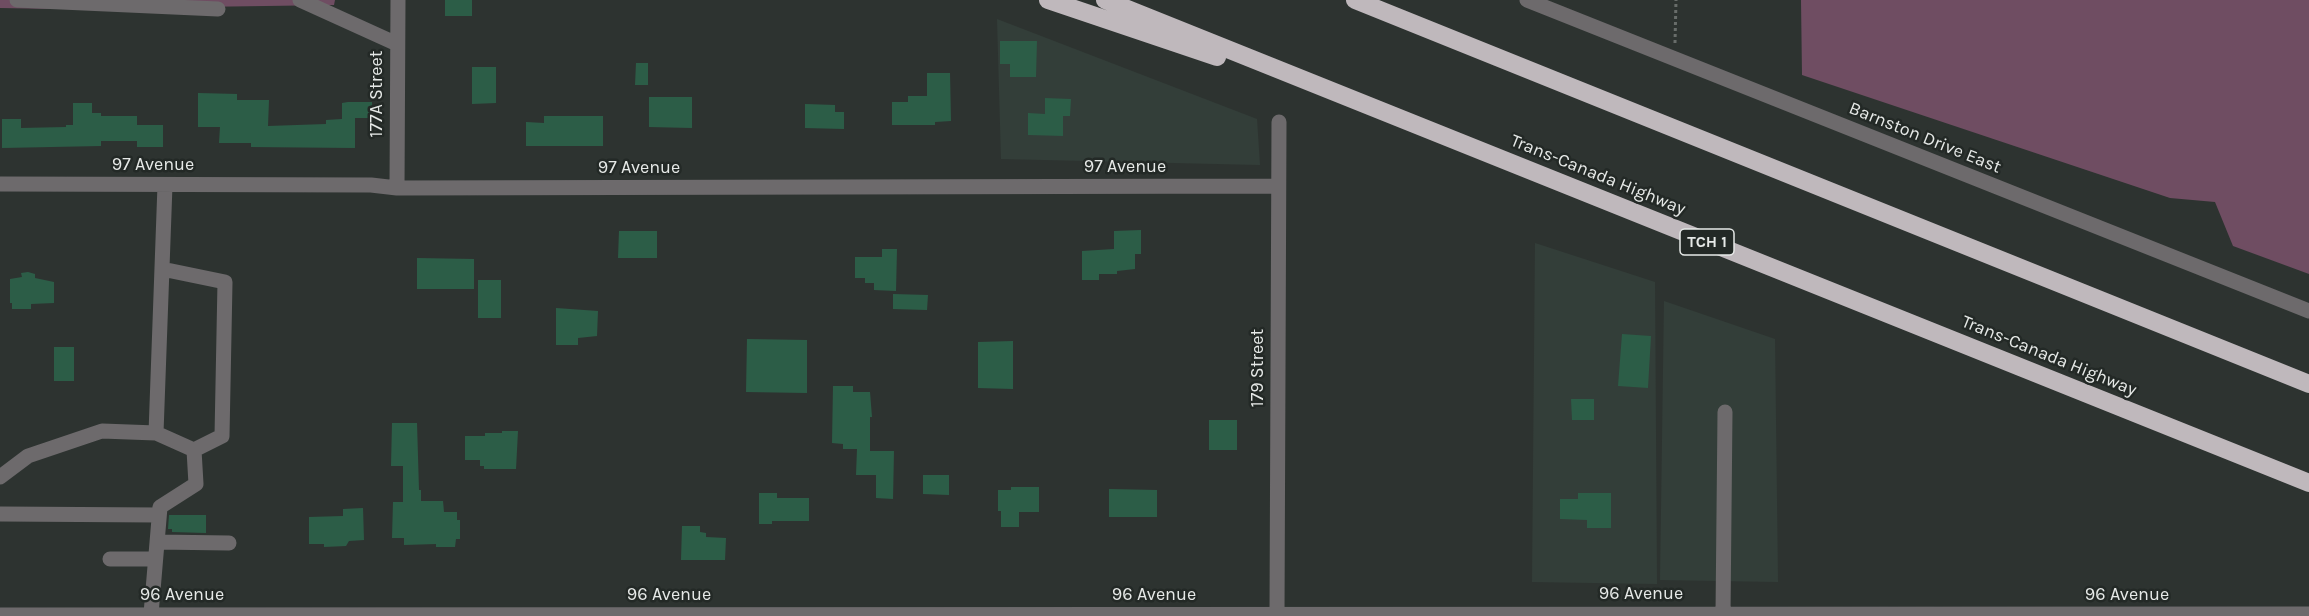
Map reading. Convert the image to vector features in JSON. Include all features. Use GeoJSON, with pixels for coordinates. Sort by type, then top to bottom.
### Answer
{"type":"FeatureCollection","features":[{"type":"Feature","properties":{"kind":"highway"},"geometry":{"type":"LineString","coordinates":[[1048,0],[1409,123]]}},
{"type":"Feature","properties":{"kind":"highway","name":"Trans-Canada Highway"},"geometry":{"type":"LineString","coordinates":[[1105,0],[2309,483]]}},
{"type":"Feature","properties":{"kind":"highway"},"geometry":{"type":"LineString","coordinates":[[1355,0],[2309,384]]}},
{"type":"Feature","properties":{"kind":"street"},"geometry":{"type":"LineString","coordinates":[[17,0],[218,9]]}},
{"type":"Feature","properties":{"kind":"street"},"geometry":{"type":"LineString","coordinates":[[300,0],[397,44]]}},
{"type":"Feature","properties":{"kind":"street","name":"177A Street"},"geometry":{"type":"LineString","coordinates":[[397,188],[398,0]]}},
{"type":"Feature","properties":{"kind":"street","name":"Barnston Drive East"},"geometry":{"type":"LineString","coordinates":[[1527,0],[2309,311]]}},
{"type":"Feature","properties":{"kind":"street","name":"179 Street"},"geometry":{"type":"LineString","coordinates":[[1277,614],[1279,122]]}},
{"type":"Feature","properties":{"kind":"street","name":"97 Avenue"},"geometry":{"type":"LineString","coordinates":[[0,184],[371,185],[397,188],[1278,186]]}},
{"type":"Feature","properties":{"kind":"street"},"geometry":{"type":"LineString","coordinates":[[156,434],[165,184]]}},
{"type":"Feature","properties":{"kind":"street"},"geometry":{"type":"LineString","coordinates":[[0,477],[28,456],[102,431],[156,434],[194,450],[222,436],[225,282],[162,269]]}},
{"type":"Feature","properties":{"kind":"street"},"geometry":{"type":"LineString","coordinates":[[1723,614],[1725,412]]}},
{"type":"Feature","properties":{"kind":"street"},"geometry":{"type":"LineString","coordinates":[[151,614],[160,507],[196,484],[194,450]]}},
{"type":"Feature","properties":{"kind":"street"},"geometry":{"type":"LineString","coordinates":[[0,514],[159,515]]}},
{"type":"Feature","properties":{"kind":"street"},"geometry":{"type":"LineString","coordinates":[[157,542],[229,543]]}},
{"type":"Feature","properties":{"kind":"street"},"geometry":{"type":"LineString","coordinates":[[110,559],[155,559]]}},
{"type":"Feature","properties":{"kind":"street","name":"96 Avenue"},"geometry":{"type":"LineString","coordinates":[[0,615],[2309,614]]}},
{"type":"Feature","properties":{"kind":"path"},"geometry":{"type":"LineString","coordinates":[[1676,0],[1676,43]]}},
{"type":"Feature","properties":{"kind":"shaded area"},"geometry":{"type":"Polygon","coordinates":[[[0,0],[335,0],[334,5],[59,9],[0,8],[0,0]]]}},
{"type":"Feature","properties":{"kind":"shaded area"},"geometry":{"type":"Polygon","coordinates":[[[1801,0],[2309,0],[2309,274],[2233,246],[2215,202],[2170,198],[1802,75],[1801,0]]]}},
{"type":"Feature","properties":{"kind":"shaded area"},"geometry":{"type":"Polygon","coordinates":[[[997,19],[1257,119],[1260,165],[1001,159],[997,19]]]}},
{"type":"Feature","properties":{"kind":"shaded area"},"geometry":{"type":"Polygon","coordinates":[[[1535,243],[1655,282],[1657,584],[1532,582],[1535,243]]]}},
{"type":"Feature","properties":{"kind":"shaded area"},"geometry":{"type":"Polygon","coordinates":[[[1664,301],[1775,339],[1778,582],[1660,580],[1664,301]]]}},
{"type":"Feature","properties":{"kind":"building"},"geometry":{"type":"Polygon","coordinates":[[[445,0],[472,0],[472,16],[445,16],[445,0]]]}},
{"type":"Feature","properties":{"kind":"building"},"geometry":{"type":"Polygon","coordinates":[[[1000,41],[1037,41],[1036,77],[1010,77],[1010,64],[1000,64],[1000,41]]]}},
{"type":"Feature","properties":{"kind":"building"},"geometry":{"type":"Polygon","coordinates":[[[636,63],[648,63],[648,85],[635,85],[636,63]]]}},
{"type":"Feature","properties":{"kind":"building"},"geometry":{"type":"Polygon","coordinates":[[[472,67],[496,67],[496,103],[472,104],[472,67]]]}},
{"type":"Feature","properties":{"kind":"building"},"geometry":{"type":"Polygon","coordinates":[[[927,73],[950,73],[951,121],[935,122],[935,125],[892,125],[892,102],[908,102],[908,96],[927,96],[927,73]]]}},
{"type":"Feature","properties":{"kind":"building"},"geometry":{"type":"Polygon","coordinates":[[[198,93],[237,94],[237,100],[269,100],[268,126],[326,124],[326,120],[342,119],[342,103],[348,102],[372,102],[372,118],[355,118],[355,148],[251,147],[251,143],[219,143],[220,127],[198,127],[198,93]]]}},
{"type":"Feature","properties":{"kind":"building"},"geometry":{"type":"Polygon","coordinates":[[[649,97],[692,97],[692,128],[649,127],[649,97]]]}},
{"type":"Feature","properties":{"kind":"building"},"geometry":{"type":"Polygon","coordinates":[[[1045,98],[1071,99],[1070,116],[1063,116],[1063,136],[1028,135],[1028,113],[1045,114],[1045,98]]]}},
{"type":"Feature","properties":{"kind":"building"},"geometry":{"type":"Polygon","coordinates":[[[73,103],[92,103],[92,113],[101,113],[101,116],[137,116],[137,125],[163,125],[163,147],[137,147],[137,141],[101,141],[101,146],[2,148],[2,119],[21,119],[21,128],[66,127],[66,125],[73,125],[73,103]]]}},
{"type":"Feature","properties":{"kind":"building"},"geometry":{"type":"Polygon","coordinates":[[[805,104],[835,105],[835,112],[844,112],[844,129],[805,128],[805,104]]]}},
{"type":"Feature","properties":{"kind":"building"},"geometry":{"type":"Polygon","coordinates":[[[544,116],[603,116],[603,146],[526,146],[526,122],[544,123],[544,116]]]}},
{"type":"Feature","properties":{"kind":"building"},"geometry":{"type":"Polygon","coordinates":[[[1141,230],[1141,254],[1135,254],[1135,269],[1117,271],[1117,274],[1099,274],[1099,280],[1082,280],[1082,251],[1114,249],[1114,231],[1141,230]]]}},
{"type":"Feature","properties":{"kind":"building"},"geometry":{"type":"Polygon","coordinates":[[[619,231],[657,231],[657,258],[618,258],[619,231]]]}},
{"type":"Feature","properties":{"kind":"building"},"geometry":{"type":"Polygon","coordinates":[[[882,249],[897,249],[896,291],[874,290],[874,283],[865,283],[865,278],[855,278],[855,257],[882,257],[882,249]]]}},
{"type":"Feature","properties":{"kind":"building"},"geometry":{"type":"Polygon","coordinates":[[[417,258],[474,259],[474,289],[417,289],[417,258]]]}},
{"type":"Feature","properties":{"kind":"building"},"geometry":{"type":"Polygon","coordinates":[[[21,273],[35,274],[35,278],[54,282],[54,303],[31,304],[31,309],[12,309],[10,279],[22,277],[21,273]]]}},
{"type":"Feature","properties":{"kind":"building"},"geometry":{"type":"Polygon","coordinates":[[[478,280],[501,280],[501,318],[478,318],[478,280]]]}},
{"type":"Feature","properties":{"kind":"building"},"geometry":{"type":"Polygon","coordinates":[[[893,294],[928,295],[927,310],[893,309],[893,294]]]}},
{"type":"Feature","properties":{"kind":"building"},"geometry":{"type":"Polygon","coordinates":[[[556,308],[598,311],[597,336],[578,338],[578,345],[556,345],[556,308]]]}},
{"type":"Feature","properties":{"kind":"building"},"geometry":{"type":"Polygon","coordinates":[[[1622,334],[1651,336],[1648,388],[1618,386],[1622,334]]]}},
{"type":"Feature","properties":{"kind":"building"},"geometry":{"type":"Polygon","coordinates":[[[747,339],[807,340],[807,393],[746,392],[747,339]]]}},
{"type":"Feature","properties":{"kind":"building"},"geometry":{"type":"Polygon","coordinates":[[[1013,341],[1013,389],[978,388],[978,342],[1013,341]]]}},
{"type":"Feature","properties":{"kind":"building"},"geometry":{"type":"Polygon","coordinates":[[[54,347],[74,347],[74,381],[54,381],[54,347]]]}},
{"type":"Feature","properties":{"kind":"building"},"geometry":{"type":"Polygon","coordinates":[[[833,386],[853,386],[853,392],[870,392],[872,417],[870,417],[870,451],[894,451],[893,499],[876,498],[876,475],[856,475],[857,449],[843,449],[843,444],[832,443],[833,386]]]}},
{"type":"Feature","properties":{"kind":"building"},"geometry":{"type":"Polygon","coordinates":[[[1571,399],[1594,399],[1594,420],[1572,420],[1571,399]]]}},
{"type":"Feature","properties":{"kind":"building"},"geometry":{"type":"Polygon","coordinates":[[[1209,420],[1237,420],[1237,450],[1209,450],[1209,420]]]}},
{"type":"Feature","properties":{"kind":"building"},"geometry":{"type":"Polygon","coordinates":[[[392,423],[417,423],[421,501],[443,501],[444,512],[457,512],[457,520],[460,520],[460,539],[456,539],[455,547],[436,547],[436,544],[404,545],[404,538],[392,538],[393,502],[403,502],[403,466],[391,466],[392,423]]]}},
{"type":"Feature","properties":{"kind":"building"},"geometry":{"type":"Polygon","coordinates":[[[502,431],[518,431],[516,469],[484,469],[484,466],[480,466],[480,460],[465,460],[465,436],[485,436],[485,433],[502,433],[502,431]]]}},
{"type":"Feature","properties":{"kind":"building"},"geometry":{"type":"Polygon","coordinates":[[[923,475],[949,475],[949,495],[923,494],[923,475]]]}},
{"type":"Feature","properties":{"kind":"building"},"geometry":{"type":"Polygon","coordinates":[[[1011,487],[1039,487],[1039,512],[1019,512],[1019,527],[1001,527],[998,490],[1011,490],[1011,487]]]}},
{"type":"Feature","properties":{"kind":"building"},"geometry":{"type":"Polygon","coordinates":[[[1109,489],[1157,490],[1157,517],[1109,517],[1109,489]]]}},
{"type":"Feature","properties":{"kind":"building"},"geometry":{"type":"Polygon","coordinates":[[[759,493],[777,493],[777,498],[809,498],[809,521],[772,521],[772,524],[759,524],[759,493]]]}},
{"type":"Feature","properties":{"kind":"building"},"geometry":{"type":"Polygon","coordinates":[[[1578,493],[1611,493],[1611,528],[1587,528],[1587,520],[1560,519],[1560,499],[1578,499],[1578,493]]]}},
{"type":"Feature","properties":{"kind":"building"},"geometry":{"type":"Polygon","coordinates":[[[363,508],[364,540],[349,541],[346,546],[324,547],[324,544],[309,544],[309,517],[343,516],[343,509],[363,508]]]}},
{"type":"Feature","properties":{"kind":"building"},"geometry":{"type":"Polygon","coordinates":[[[169,515],[206,515],[206,533],[172,532],[172,529],[168,529],[169,515]]]}},
{"type":"Feature","properties":{"kind":"building"},"geometry":{"type":"Polygon","coordinates":[[[682,526],[700,526],[700,532],[706,533],[706,537],[726,538],[725,560],[681,560],[682,526]]]}}]}
